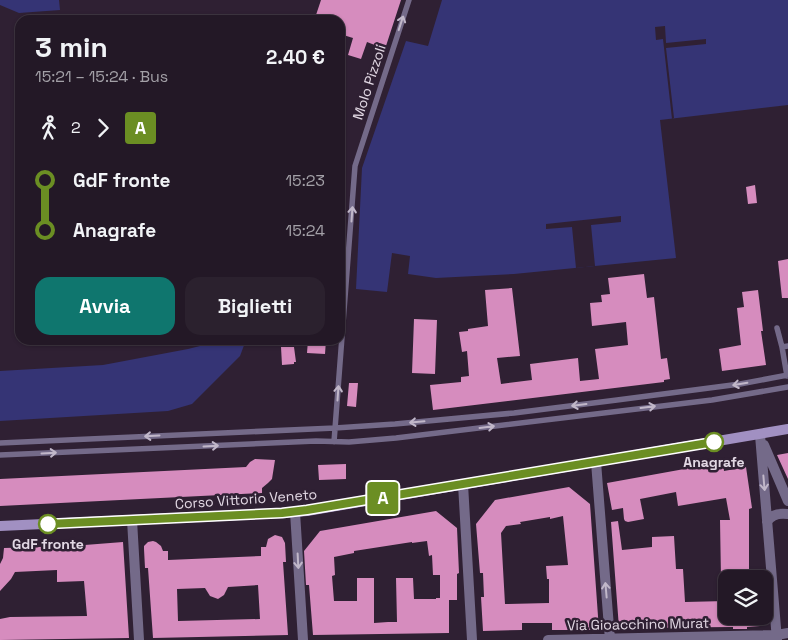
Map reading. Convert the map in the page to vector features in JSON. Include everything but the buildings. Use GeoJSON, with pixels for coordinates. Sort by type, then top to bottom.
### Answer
{"type":"FeatureCollection","features":[{"type":"Feature","properties":{"kind":"main road","name":"Corso Vittorio Veneto"},"geometry":{"type":"LineString","coordinates":[[0,526],[295,512],[788,429]]}},
{"type":"Feature","properties":{"kind":"street"},"geometry":{"type":"LineString","coordinates":[[760,434],[788,501]]}},
{"type":"Feature","properties":{"kind":"street"},"geometry":{"type":"LineString","coordinates":[[760,434],[777,638]]}},
{"type":"Feature","properties":{"kind":"street"},"geometry":{"type":"LineString","coordinates":[[596,462],[610,639]]}},
{"type":"Feature","properties":{"kind":"street"},"geometry":{"type":"LineString","coordinates":[[462,484],[472,640]]}},
{"type":"Feature","properties":{"kind":"street"},"geometry":{"type":"LineString","coordinates":[[295,512],[303,640]]}},
{"type":"Feature","properties":{"kind":"street"},"geometry":{"type":"LineString","coordinates":[[767,522],[773,515],[788,514]]}},
{"type":"Feature","properties":{"kind":"street"},"geometry":{"type":"LineString","coordinates":[[132,520],[139,640]]}},
{"type":"Feature","properties":{"kind":"street","name":"Via Gioacchino Murat"},"geometry":{"type":"LineString","coordinates":[[548,640],[777,638],[788,634]]}},
{"type":"Feature","properties":{"kind":"lane","name":"Molo Pizzoli"},"geometry":{"type":"LineString","coordinates":[[345,304],[355,166],[409,0]]}},
{"type":"Feature","properties":{"kind":"lane"},"geometry":{"type":"LineString","coordinates":[[0,443],[395,424],[514,413],[721,386],[787,376],[785,347],[777,328]]}},
{"type":"Feature","properties":{"kind":"lane","name":"Molo Pizzoli"},"geometry":{"type":"LineString","coordinates":[[334,442],[342,345]]}},
{"type":"Feature","properties":{"kind":"lane"},"geometry":{"type":"LineString","coordinates":[[0,455],[368,440],[712,400],[788,387]]}},
{"type":"Feature","properties":{"kind":"shaded area"},"geometry":{"type":"Polygon","coordinates":[[[0,0],[59,0],[60,10],[19,13],[0,5],[0,0]]]}},
{"type":"Feature","properties":{"kind":"shaded area"},"geometry":{"type":"Polygon","coordinates":[[[442,0],[788,0],[788,105],[660,120],[676,258],[514,274],[436,278],[408,274],[410,256],[392,253],[387,292],[356,289],[362,168],[406,41],[428,46],[442,0]]]}},
{"type":"Feature","properties":{"kind":"shaded area"},"geometry":{"type":"Polygon","coordinates":[[[204,345],[244,345],[240,356],[192,404],[168,411],[0,421],[0,371],[103,365],[204,345]]]}},
{"type":"Feature","properties":{"kind":"pier"},"geometry":{"type":"Polygon","coordinates":[[[665,26],[666,43],[706,39],[706,44],[666,48],[674,118],[672,119],[663,39],[656,40],[655,27],[665,26]]]}},
{"type":"Feature","properties":{"kind":"pier"},"geometry":{"type":"Polygon","coordinates":[[[621,216],[621,222],[591,225],[595,266],[576,268],[572,227],[546,229],[546,224],[621,216]]]}},
{"type":"Feature","properties":{"kind":"bus line","name":"A"},"geometry":{"type":"LineString","coordinates":[[48,524],[282,513],[307,510],[714,442]]}},
{"type":"Feature","properties":{"kind":"place","name":"Anagrafe"},"geometry":{"type":"Point","coordinates":[714,442]}},
{"type":"Feature","properties":{"kind":"place","name":"GdF fronte"},"geometry":{"type":"Point","coordinates":[48,524]}}]}
